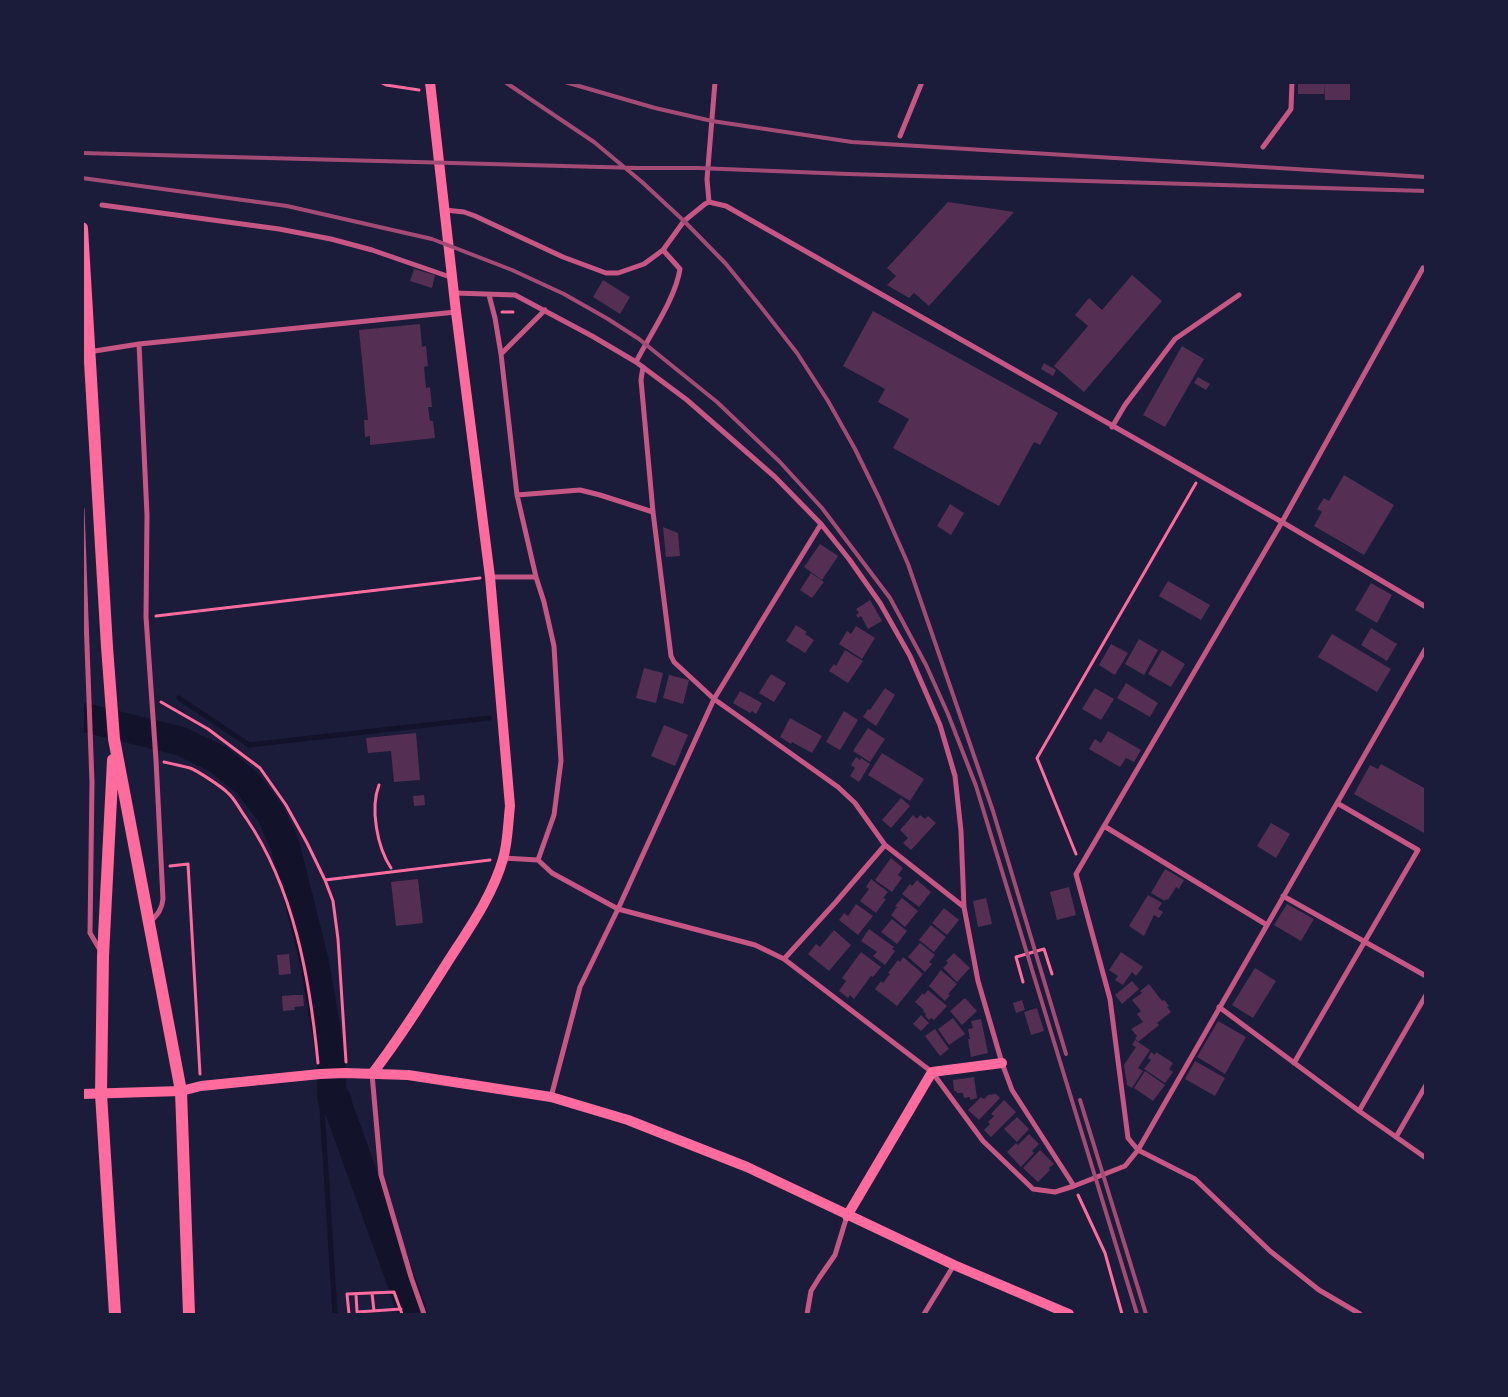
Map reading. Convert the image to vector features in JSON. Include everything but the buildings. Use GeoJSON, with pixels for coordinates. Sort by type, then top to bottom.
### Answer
{"type":"FeatureCollection","features":[{"type":"Feature","properties":{"kind":"highway"},"geometry":{"type":"LineString","coordinates":[[82,228],[114,739],[181,1090],[188,1314]]}},
{"type":"Feature","properties":{"kind":"highway"},"geometry":{"type":"LineString","coordinates":[[114,739],[103,956],[101,1094],[115,1314]]}},
{"type":"Feature","properties":{"kind":"main road"},"geometry":{"type":"LineString","coordinates":[[372,1074],[396,1044],[490,893],[503,858],[510,806],[490,577],[456,312],[430,86]]}},
{"type":"Feature","properties":{"kind":"main road"},"geometry":{"type":"LineString","coordinates":[[847,1216],[932,1072],[1002,1063]]}},
{"type":"Feature","properties":{"kind":"main road"},"geometry":{"type":"LineString","coordinates":[[82,1094],[181,1090],[201,1086],[346,1073],[408,1074],[552,1097],[628,1120],[747,1167],[954,1265],[1069,1314]]}},
{"type":"Feature","properties":{"kind":"street"},"geometry":{"type":"LineString","coordinates":[[709,202],[707,179],[715,82]]}},
{"type":"Feature","properties":{"kind":"street"},"geometry":{"type":"LineString","coordinates":[[900,136],[922,82]]}},
{"type":"Feature","properties":{"kind":"street"},"geometry":{"type":"LineString","coordinates":[[1264,147],[1291,109],[1292,82]]}},
{"type":"Feature","properties":{"kind":"street"},"geometry":{"type":"LineString","coordinates":[[445,210],[464,212],[475,216],[563,257],[606,273],[618,273],[644,264],[663,250],[684,221],[709,202],[730,208],[1282,522],[1426,607]]}},
{"type":"Feature","properties":{"kind":"street"},"geometry":{"type":"LineString","coordinates":[[102,205],[279,229],[331,239],[372,250],[453,278]]}},
{"type":"Feature","properties":{"kind":"street"},"geometry":{"type":"LineString","coordinates":[[636,362],[678,280],[680,269],[663,250]]}},
{"type":"Feature","properties":{"kind":"street"},"geometry":{"type":"LineString","coordinates":[[1360,1314],[1319,1290],[1270,1251],[1194,1179],[1138,1150],[1128,1138],[1110,999],[1076,874],[1282,522],[1423,268],[1426,270]]}},
{"type":"Feature","properties":{"kind":"street"},"geometry":{"type":"LineString","coordinates":[[455,293],[515,295],[636,362],[724,431],[775,476],[821,524],[850,559],[880,603],[910,656],[940,725],[955,776],[961,831],[964,907],[978,981],[1002,1063],[1012,1090],[1074,1186]]}},
{"type":"Feature","properties":{"kind":"street"},"geometry":{"type":"LineString","coordinates":[[489,295],[501,354],[517,495],[554,646],[560,761],[554,815],[538,860]]}},
{"type":"Feature","properties":{"kind":"street"},"geometry":{"type":"LineString","coordinates":[[1112,426],[1125,405],[1175,339],[1239,295]]}},
{"type":"Feature","properties":{"kind":"street"},"geometry":{"type":"LineString","coordinates":[[501,354],[545,310]]}},
{"type":"Feature","properties":{"kind":"street"},"geometry":{"type":"LineString","coordinates":[[82,353],[139,344],[456,312]]}},
{"type":"Feature","properties":{"kind":"street"},"geometry":{"type":"LineString","coordinates":[[139,344],[147,514],[146,617],[156,760],[162,906],[159,913],[150,922]]}},
{"type":"Feature","properties":{"kind":"street"},"geometry":{"type":"LineString","coordinates":[[643,367],[641,380],[653,512],[671,656],[674,662],[714,698],[838,787],[855,803],[885,844],[964,907]]}},
{"type":"Feature","properties":{"kind":"street"},"geometry":{"type":"LineString","coordinates":[[517,495],[580,490],[653,512]]}},
{"type":"Feature","properties":{"kind":"street"},"geometry":{"type":"LineString","coordinates":[[82,508],[92,782],[90,934],[103,956]]}},
{"type":"Feature","properties":{"kind":"street"},"geometry":{"type":"LineString","coordinates":[[552,1097],[580,987],[618,909],[714,698],[821,524]]}},
{"type":"Feature","properties":{"kind":"street"},"geometry":{"type":"LineString","coordinates":[[490,577],[536,577]]}},
{"type":"Feature","properties":{"kind":"street"},"geometry":{"type":"LineString","coordinates":[[503,858],[538,860],[552,873],[618,909],[755,945],[784,959],[932,1072],[983,1140],[1034,1189],[1055,1192],[1124,1166],[1138,1150],[1426,648]]}},
{"type":"Feature","properties":{"kind":"street"},"geometry":{"type":"LineString","coordinates":[[1294,1063],[1418,850],[1336,803]]}},
{"type":"Feature","properties":{"kind":"street"},"geometry":{"type":"LineString","coordinates":[[1104,826],[1267,925]]}},
{"type":"Feature","properties":{"kind":"street"},"geometry":{"type":"LineString","coordinates":[[784,959],[885,844]]}},
{"type":"Feature","properties":{"kind":"street"},"geometry":{"type":"LineString","coordinates":[[1283,896],[1426,976]]}},
{"type":"Feature","properties":{"kind":"street"},"geometry":{"type":"LineString","coordinates":[[1359,1111],[1426,995]]}},
{"type":"Feature","properties":{"kind":"street"},"geometry":{"type":"LineString","coordinates":[[1220,1007],[1359,1111],[1426,1158]]}},
{"type":"Feature","properties":{"kind":"street"},"geometry":{"type":"LineString","coordinates":[[372,1074],[381,1175],[424,1314]]}},
{"type":"Feature","properties":{"kind":"street"},"geometry":{"type":"LineString","coordinates":[[1396,1137],[1426,1085]]}},
{"type":"Feature","properties":{"kind":"street"},"geometry":{"type":"LineString","coordinates":[[806,1314],[811,1291],[835,1255],[847,1216]]}},
{"type":"Feature","properties":{"kind":"street"},"geometry":{"type":"LineString","coordinates":[[924,1314],[954,1265]]}},
{"type":"Feature","properties":{"kind":"path"},"geometry":{"type":"LineString","coordinates":[[380,82],[386,85],[414,89],[430,86]]}},
{"type":"Feature","properties":{"kind":"path"},"geometry":{"type":"LineString","coordinates":[[1080,866],[1037,758],[1200,476]]}},
{"type":"Feature","properties":{"kind":"path"},"geometry":{"type":"LineString","coordinates":[[146,617],[490,577]]}},
{"type":"Feature","properties":{"kind":"path"},"geometry":{"type":"LineString","coordinates":[[152,697],[208,729],[260,768],[286,805],[325,880],[333,901],[338,939],[346,1073]]}},
{"type":"Feature","properties":{"kind":"path"},"geometry":{"type":"LineString","coordinates":[[156,760],[192,769],[229,793],[252,827],[274,867],[289,909],[303,958],[314,1017],[320,1074]]}},
{"type":"Feature","properties":{"kind":"path"},"geometry":{"type":"LineString","coordinates":[[379,785],[375,794],[378,840],[383,855],[391,868]]}},
{"type":"Feature","properties":{"kind":"path"},"geometry":{"type":"LineString","coordinates":[[325,880],[503,858]]}},
{"type":"Feature","properties":{"kind":"path"},"geometry":{"type":"LineString","coordinates":[[161,866],[188,864],[201,1086]]}},
{"type":"Feature","properties":{"kind":"path"},"geometry":{"type":"LineString","coordinates":[[1023,982],[1016,957],[1044,949],[1052,974]]}},
{"type":"Feature","properties":{"kind":"path"},"geometry":{"type":"LineString","coordinates":[[1074,1186],[1105,1253],[1122,1314]]}},
{"type":"Feature","properties":{"kind":"path"},"geometry":{"type":"LineString","coordinates":[[348,1314],[347,1294],[394,1292],[402,1314]]}},
{"type":"Feature","properties":{"kind":"path"},"geometry":{"type":"LineString","coordinates":[[372,1293],[374,1311]]}},
{"type":"Feature","properties":{"kind":"path"},"geometry":{"type":"LineString","coordinates":[[356,1294],[357,1312],[386,1312],[401,1309]]}},
{"type":"Feature","properties":{"kind":"waterway"},"geometry":{"type":"LineString","coordinates":[[179,698],[249,745],[489,718]]}},
{"type":"Feature","properties":{"kind":"waterway"},"geometry":{"type":"LineString","coordinates":[[82,717],[180,741],[218,759],[248,784],[271,814],[285,845],[314,960],[331,1059],[332,1099],[337,1100],[413,1314]]}},
{"type":"Feature","properties":{"kind":"waterway"},"geometry":{"type":"LineString","coordinates":[[331,1059],[321,1092],[335,1314]]}},
{"type":"Feature","properties":{"kind":"railway"},"geometry":{"type":"LineString","coordinates":[[505,82],[594,142],[642,182],[684,221],[726,264],[761,307],[797,353],[828,401],[855,449],[908,564],[993,811],[1066,1054]]}},
{"type":"Feature","properties":{"kind":"railway"},"geometry":{"type":"LineString","coordinates":[[565,82],[655,108],[712,121],[852,142],[1426,177]]}},
{"type":"Feature","properties":{"kind":"railway"},"geometry":{"type":"LineString","coordinates":[[82,153],[698,168],[1426,191]]}},
{"type":"Feature","properties":{"kind":"railway"},"geometry":{"type":"LineString","coordinates":[[82,178],[287,206],[432,239],[512,270],[564,294],[639,339],[717,402],[779,461],[822,508],[890,598],[926,665],[948,714],[976,786],[1137,1314]]}},
{"type":"Feature","properties":{"kind":"railway"},"geometry":{"type":"LineString","coordinates":[[1080,1100],[1146,1314]]}}]}
